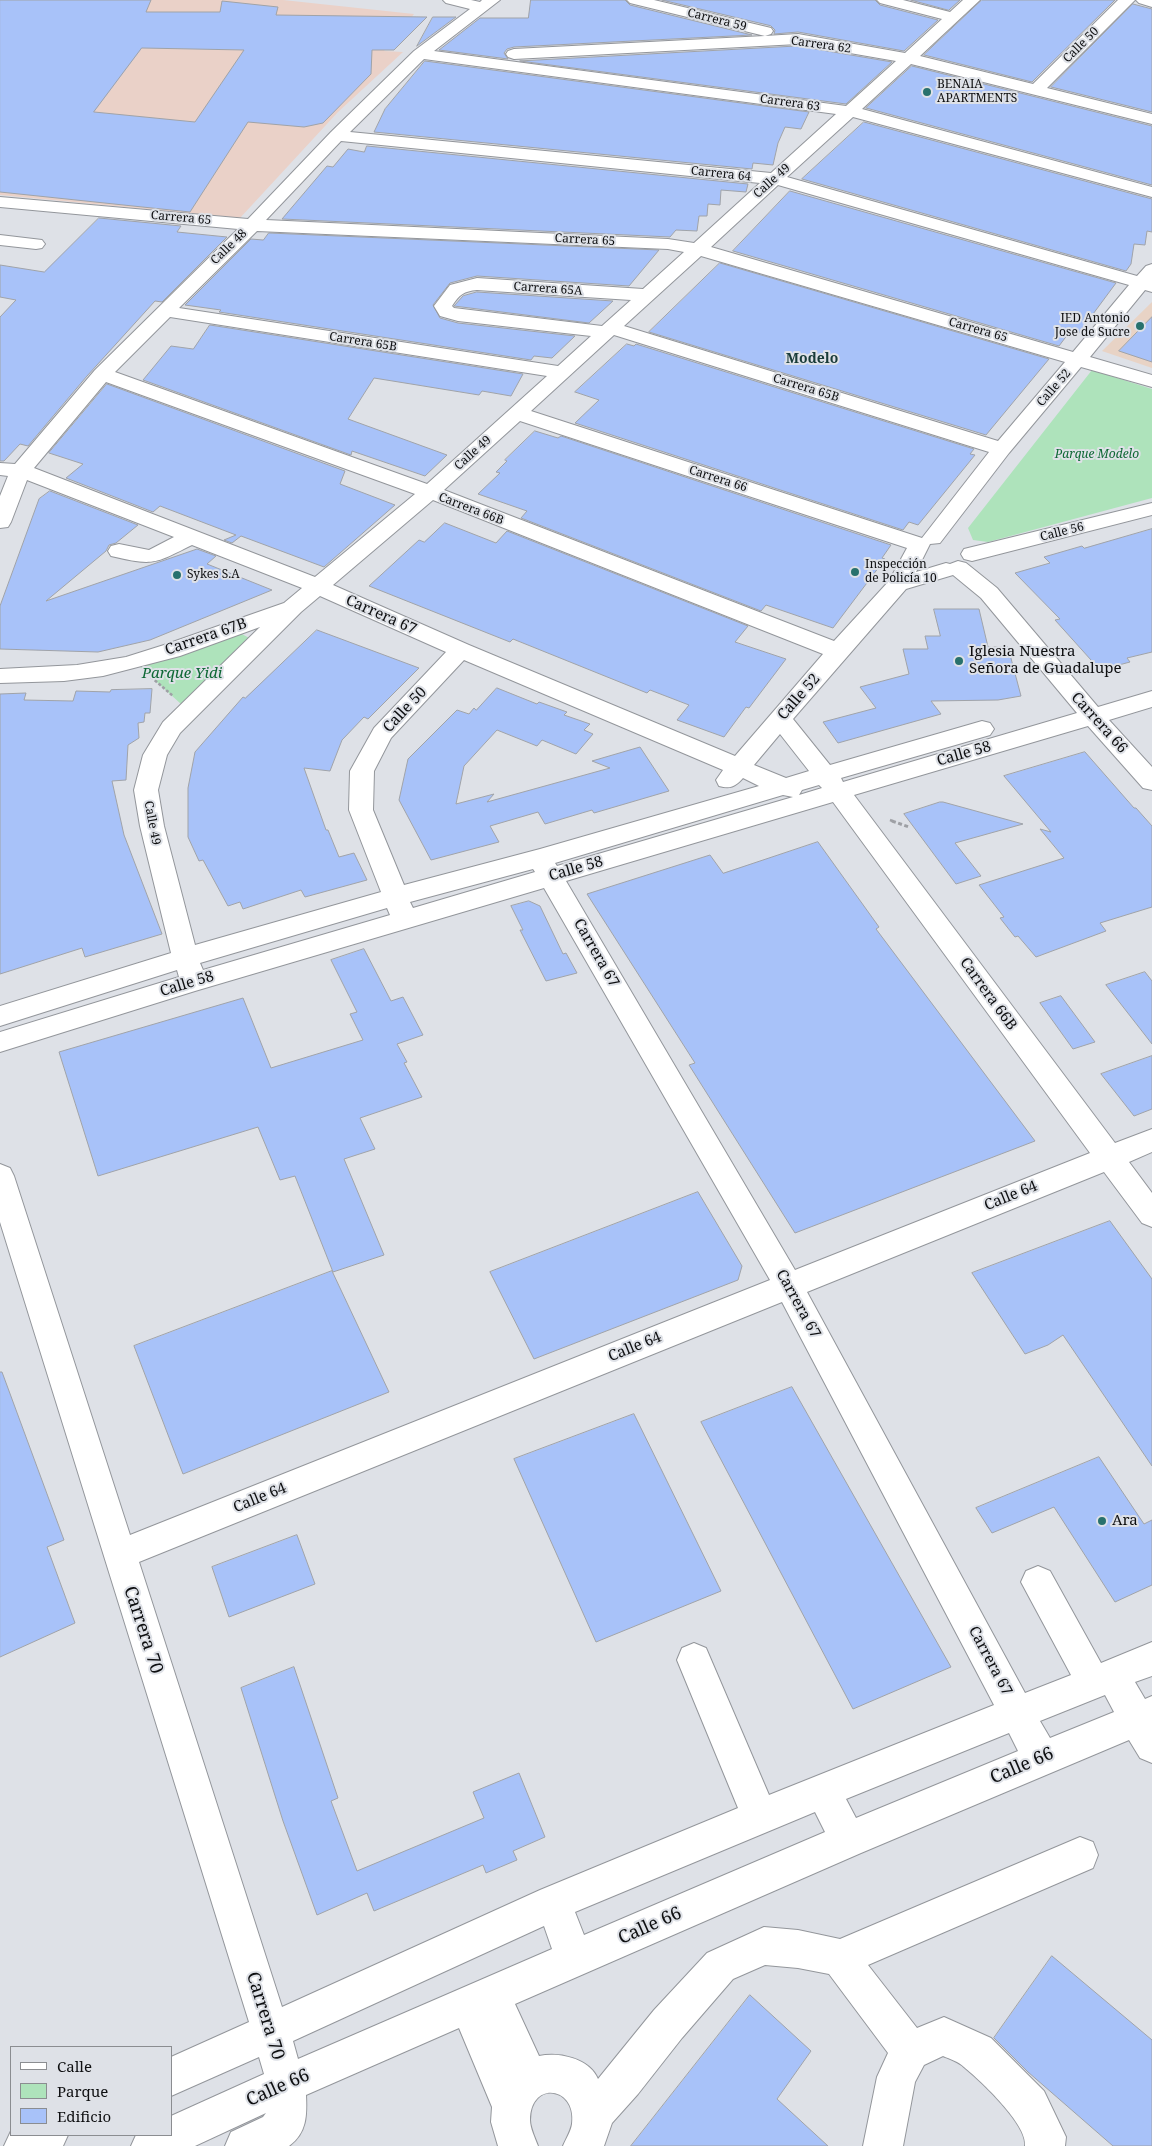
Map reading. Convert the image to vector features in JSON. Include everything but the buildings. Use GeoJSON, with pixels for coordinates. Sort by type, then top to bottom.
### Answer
{"type":"FeatureCollection","features":[{"type":"Feature","properties":{"kind":"street"},"geometry":{"type":"LineString","coordinates":[[451,0],[486,4]]}},
{"type":"Feature","properties":{"kind":"street","name":"Carrera 59"},"geometry":{"type":"LineString","coordinates":[[635,0],[798,39]]}},
{"type":"Feature","properties":{"kind":"street"},"geometry":{"type":"LineString","coordinates":[[885,0],[953,17]]}},
{"type":"Feature","properties":{"kind":"street","name":"Calle 49"},"geometry":{"type":"LineString","coordinates":[[194,982],[185,958],[152,826],[146,790],[155,755],[171,728],[293,607],[430,492],[972,0]]}},
{"type":"Feature","properties":{"kind":"street","name":"Calle 50"},"geometry":{"type":"LineString","coordinates":[[1036,90],[1127,0]]}},
{"type":"Feature","properties":{"kind":"street"},"geometry":{"type":"LineString","coordinates":[[1144,0],[1152,2]]}},
{"type":"Feature","properties":{"kind":"street","name":"Calle 48"},"geometry":{"type":"LineString","coordinates":[[0,522],[10,469],[420,54],[486,4]]}},
{"type":"Feature","properties":{"kind":"street","name":"Carrera 62"},"geometry":{"type":"LineString","coordinates":[[483,61],[521,52],[798,39],[908,58],[1152,120]]}},
{"type":"Feature","properties":{"kind":"street","name":"Carrera 63"},"geometry":{"type":"LineString","coordinates":[[420,54],[850,111],[1152,192]]}},
{"type":"Feature","properties":{"kind":"street","name":"Carrera 64"},"geometry":{"type":"LineString","coordinates":[[338,136],[774,179],[1148,280]]}},
{"type":"Feature","properties":{"kind":"street","name":"Carrera 65"},"geometry":{"type":"LineString","coordinates":[[0,202],[252,225],[668,244],[698,249],[1152,381]]}},
{"type":"Feature","properties":{"kind":"street"},"geometry":{"type":"LineString","coordinates":[[0,240],[36,244]]}},
{"type":"Feature","properties":{"kind":"street","name":"Calle 52"},"geometry":{"type":"LineString","coordinates":[[702,810],[898,584],[923,543],[963,545],[1002,449],[1148,280]]}},
{"type":"Feature","properties":{"kind":"street","name":"Carrera 65A"},"geometry":{"type":"LineString","coordinates":[[447,298],[462,285],[477,284],[647,295]]}},
{"type":"Feature","properties":{"kind":"street","name":"Carrera 65B"},"geometry":{"type":"LineString","coordinates":[[447,298],[446,312],[609,330],[1002,449]]}},
{"type":"Feature","properties":{"kind":"street","name":"Carrera 65B"},"geometry":{"type":"LineString","coordinates":[[164,311],[562,372]]}},
{"type":"Feature","properties":{"kind":"street","name":"Carrera 66B"},"geometry":{"type":"LineString","coordinates":[[102,374],[430,492],[838,651]]}},
{"type":"Feature","properties":{"kind":"street","name":"Carrera 66"},"geometry":{"type":"LineString","coordinates":[[517,413],[923,543]]}},
{"type":"Feature","properties":{"kind":"street","name":"Carrera 67"},"geometry":{"type":"LineString","coordinates":[[10,469],[191,536],[317,586],[460,650],[812,799]]}},
{"type":"Feature","properties":{"kind":"street","name":"Calle 56"},"geometry":{"type":"LineString","coordinates":[[963,545],[1152,510]]}},
{"type":"Feature","properties":{"kind":"street"},"geometry":{"type":"LineString","coordinates":[[119,550],[146,557],[154,556],[191,536]]}},
{"type":"Feature","properties":{"kind":"street"},"geometry":{"type":"LineString","coordinates":[[948,537],[963,545],[924,562],[918,553],[923,543],[948,537]]}},
{"type":"Feature","properties":{"kind":"street"},"geometry":{"type":"LineString","coordinates":[[898,584],[963,545]]}},
{"type":"Feature","properties":{"kind":"street","name":"Carrera 66"},"geometry":{"type":"LineString","coordinates":[[963,545],[989,593],[1086,709],[1152,782]]}},
{"type":"Feature","properties":{"kind":"street","name":"Carrera 67B"},"geometry":{"type":"LineString","coordinates":[[0,676],[84,672],[134,662],[293,607]]}},
{"type":"Feature","properties":{"kind":"street","name":"Calle 50"},"geometry":{"type":"LineString","coordinates":[[400,908],[361,810],[362,771],[382,734],[460,650]]}},
{"type":"Feature","properties":{"kind":"street","name":"Calle 58"},"geometry":{"type":"LineString","coordinates":[[546,867],[702,810],[783,786],[832,783],[1086,709],[1152,682]]}},
{"type":"Feature","properties":{"kind":"street","name":"Calle 58"},"geometry":{"type":"LineString","coordinates":[[1086,709],[1152,699]]}},
{"type":"Feature","properties":{"kind":"street"},"geometry":{"type":"LineString","coordinates":[[780,718],[832,783]]}},
{"type":"Feature","properties":{"kind":"street","name":"Carrera 66B"},"geometry":{"type":"LineString","coordinates":[[832,783],[1152,1215]]}},
{"type":"Feature","properties":{"kind":"street","name":"Calle 58"},"geometry":{"type":"LineString","coordinates":[[0,1016],[185,958],[400,908],[546,867],[812,799],[832,783]]}},
{"type":"Feature","properties":{"kind":"street","name":"Carrera 67"},"geometry":{"type":"LineString","coordinates":[[546,867],[788,1285],[1041,1758]]}},
{"type":"Feature","properties":{"kind":"street","name":"Calle 58"},"geometry":{"type":"LineString","coordinates":[[0,1042],[194,982],[400,908]]}},
{"type":"Feature","properties":{"kind":"street","name":"Calle 64"},"geometry":{"type":"LineString","coordinates":[[119,1555],[1152,1140]]}},
{"type":"Feature","properties":{"kind":"street","name":"Carrera 70"},"geometry":{"type":"LineString","coordinates":[[0,1176],[271,2031],[286,2084],[287,2119],[277,2131],[245,2146]]}},
{"type":"Feature","properties":{"kind":"street"},"geometry":{"type":"LineString","coordinates":[[1038,1582],[1103,1679],[1147,1726]]}},
{"type":"Feature","properties":{"kind":"street"},"geometry":{"type":"LineString","coordinates":[[172,2077],[553,1903],[823,1791],[1152,1659]]}},
{"type":"Feature","properties":{"kind":"street"},"geometry":{"type":"LineString","coordinates":[[694,1660],[760,1817]]}},
{"type":"Feature","properties":{"kind":"street","name":"Calle 66"},"geometry":{"type":"LineString","coordinates":[[151,2146],[286,2084],[1041,1758],[1147,1726]]}},
{"type":"Feature","properties":{"kind":"street"},"geometry":{"type":"LineString","coordinates":[[823,1791],[848,1840]]}},
{"type":"Feature","properties":{"kind":"street"},"geometry":{"type":"LineString","coordinates":[[588,2131],[624,2080],[668,2024],[720,1966],[764,1946],[798,1949],[840,1958],[1080,1855]]}},
{"type":"Feature","properties":{"kind":"street"},"geometry":{"type":"LineString","coordinates":[[553,1903],[574,1959]]}},
{"type":"Feature","properties":{"kind":"street"},"geometry":{"type":"LineString","coordinates":[[840,1958],[910,2051]]}},
{"type":"Feature","properties":{"kind":"street"},"geometry":{"type":"LineString","coordinates":[[480,2000],[475,2019],[520,2089],[511,2127],[518,2146]]}},
{"type":"Feature","properties":{"kind":"street"},"geometry":{"type":"LineString","coordinates":[[883,2146],[896,2077],[910,2051],[944,2036],[976,2052],[1030,2105],[1046,2137],[1045,2146]]}},
{"type":"Feature","properties":{"kind":"street"},"geometry":{"type":"LineString","coordinates":[[520,2089],[549,2072],[562,2073],[574,2079],[583,2089],[589,2101],[588,2131]]}},
{"type":"Feature","properties":{"kind":"street"},"geometry":{"type":"LineString","coordinates":[[24,2146],[46,2136]]}},
{"type":"Feature","properties":{"kind":"path"},"geometry":{"type":"LineString","coordinates":[[134,662],[188,710]]}},
{"type":"Feature","properties":{"kind":"shaded area"},"geometry":{"type":"Polygon","coordinates":[[[0,0],[283,0],[414,14],[384,51],[403,52],[338,112],[240,218],[0,195],[0,0]]]}},
{"type":"Feature","properties":{"kind":"shaded area","name":"IED Antonio Jose de Sucre"},"geometry":{"type":"Polygon","coordinates":[[[1152,302],[1152,368],[1102,351],[1152,302]]]}},
{"type":"Feature","properties":{"kind":"green space","name":"Parque Modelo"},"geometry":{"type":"Polygon","coordinates":[[[1092,370],[1152,389],[1152,498],[988,542],[973,540],[968,528],[1092,370]]]}},
{"type":"Feature","properties":{"kind":"green space","name":"Parque Yidi"},"geometry":{"type":"Polygon","coordinates":[[[240,633],[251,639],[181,704],[139,666],[240,633]]]}},
{"type":"Feature","properties":{"kind":"place","name":"BENAIA APARTMENTS"},"geometry":{"type":"Point","coordinates":[927,92]}},
{"type":"Feature","properties":{"kind":"place","name":"IED Antonio Jose de Sucre"},"geometry":{"type":"Point","coordinates":[1140,326]}},
{"type":"Feature","properties":{"kind":"place","name":"Inspección de Policía 10"},"geometry":{"type":"Point","coordinates":[855,572]}},
{"type":"Feature","properties":{"kind":"place","name":"Sykes S.A"},"geometry":{"type":"Point","coordinates":[177,575]}},
{"type":"Feature","properties":{"kind":"place","name":"Iglesia Nuestra Señora de Guadalupe"},"geometry":{"type":"Point","coordinates":[959,661]}},
{"type":"Feature","properties":{"kind":"place","name":"Ara"},"geometry":{"type":"Point","coordinates":[1102,1521]}},
{"type":"Feature","properties":{"kind":"district","name":"Modelo"},"geometry":{"type":"Point","coordinates":[812,359]}}]}
